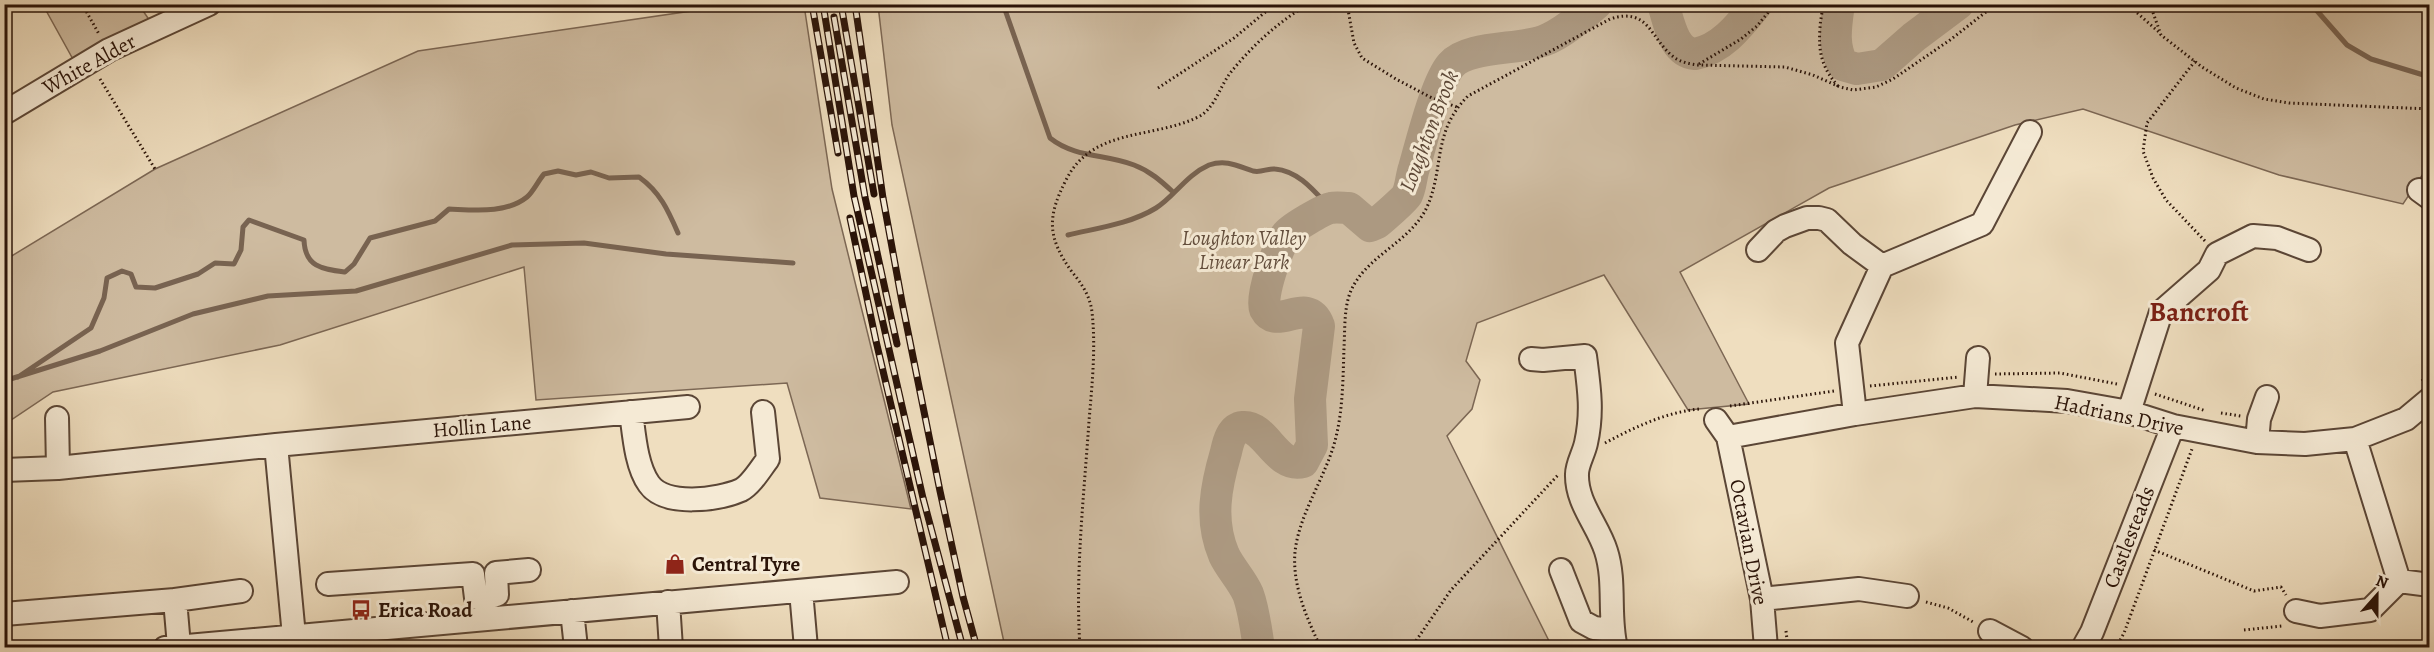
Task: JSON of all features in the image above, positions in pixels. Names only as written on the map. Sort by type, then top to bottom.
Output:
[{"type":"street","name":"White Alder","points":[[4,112],[109,50],[209,4]]},
{"type":"street","points":[[1855,414],[1847,343],[1882,267],[1982,224],[2030,132]]},
{"type":"street","points":[[1758,250],[1776,231],[1785,226],[1807,218],[1819,218],[1827,220],[1852,244],[1882,267]]},
{"type":"street","points":[[2129,412],[2161,312],[2209,270],[2217,254],[2253,236],[2277,238],[2309,250]]},
{"type":"street","points":[[1531,359],[1585,356],[1592,408],[1577,472],[1579,490],[1586,512],[1606,551],[1614,639]]},
{"type":"street","name":"Hadrians Drive","points":[[1718,418],[1855,414],[1977,376],[2067,401],[2129,412],[2172,426],[2203,421],[2257,442],[2304,444],[2355,439],[2406,419],[2425,390]]},
{"type":"street","points":[[2257,442],[2259,419],[2267,397]]},
{"type":"street","name":"Hollin Lane","points":[[4,470],[58,468],[276,445],[688,407]]},
{"type":"street","points":[[631,412],[637,453],[649,485],[670,499],[713,498],[743,489],[768,459],[763,412]]},
{"type":"street","points":[[57,418],[58,468]]},
{"type":"street","name":"Octavian Drive","points":[[1718,418],[1762,599],[1766,648]]},
{"type":"street","name":"Castlesteads","points":[[2084,648],[2172,426]]},
{"type":"street","points":[[2355,439],[2399,581]]},
{"type":"street","points":[[276,445],[294,636]]},
{"type":"street","points":[[487,608],[497,595],[496,573],[528,570]]},
{"type":"street","points":[[1561,570],[1581,621],[1614,639]]},
{"type":"street","points":[[328,584],[473,574],[476,597],[487,608]]},
{"type":"street","points":[[2399,581],[2430,585]]},
{"type":"street","points":[[2296,611],[2320,616],[2370,610],[2399,581]]},
{"type":"street","points":[[175,600],[172,647],[294,636],[487,608],[572,611],[897,582]]},
{"type":"street","points":[[1762,599],[1859,588],[1907,596]]},
{"type":"street","points":[[4,614],[175,600],[241,591]]},
{"type":"street","points":[[801,591],[806,648]]},
{"type":"street","points":[[668,602],[671,648]]},
{"type":"street","points":[[572,611],[576,648]]},
{"type":"street","points":[[1990,631],[2022,648]]},
{"type":"path","points":[[82,4],[109,50]]},
{"type":"path","points":[[1158,88],[1234,38],[1275,4]]},
{"type":"path","points":[[1080,648],[1078,578],[1093,361],[1092,311],[1089,298],[1054,239],[1050,225],[1053,210],[1066,179],[1077,161],[1086,152],[1111,141],[1156,131],[1198,118],[1216,99],[1229,75],[1255,44],[1310,4]]},
{"type":"path","points":[[1347,4],[1354,43],[1362,58],[1432,99],[1457,107]]},
{"type":"path","points":[[1698,65],[1749,33],[1774,4]]},
{"type":"path","points":[[1822,4],[1819,49],[1821,62],[1840,87]]},
{"type":"path","points":[[1321,648],[1301,600],[1295,551],[1303,522],[1335,441],[1343,378],[1346,307],[1350,292],[1366,269],[1415,225],[1425,210],[1433,185],[1439,150],[1447,127],[1457,107],[1468,96],[1618,16],[1635,17],[1645,23],[1675,58],[1698,65],[1785,67],[1813,75],[1840,87],[1865,89],[1885,84],[1950,40],[1991,8],[2000,4]]},
{"type":"path","points":[[2127,4],[2195,61],[2236,88],[2264,99],[2289,104],[2430,109]]},
{"type":"path","points":[[2150,4],[2161,34]]},
{"type":"path","points":[[2195,61],[2147,123],[2143,151],[2153,178],[2166,200],[2217,254]]},
{"type":"path","points":[[89,62],[155,169]]},
{"type":"path","points":[[2425,390],[2430,370]]},
{"type":"path","points":[[1411,648],[1451,590],[1565,467],[1583,454],[1643,423],[1688,410],[1718,418],[1851,388],[1977,376],[2060,373],[2138,388],[2203,421],[2259,419]]},
{"type":"path","points":[[2116,648],[2124,633],[2203,421]]},
{"type":"path","points":[[2154,550],[2254,591],[2281,587],[2296,611],[2286,625],[2244,630]]},
{"type":"path","points":[[1907,596],[1948,608],[1990,631]]},
{"type":"green space","points":[[43,5],[139,5],[150,21],[74,61]]},
{"type":"green space","points":[[698,5],[804,5],[832,189],[911,509],[820,498],[787,383],[536,400],[524,267],[280,345],[53,392],[5,424],[5,260],[155,169],[418,51],[698,10]]},
{"type":"green space","name":"Loughton Valley Linear Park","points":[[878,5],[2429,5],[2429,165],[2403,204],[2279,175],[2083,109],[2015,125],[1829,188],[1680,272],[1749,404],[1688,410],[1604,275],[1477,323],[1466,361],[1480,380],[1472,409],[1447,436],[1552,647],[1005,647],[892,125]]},
{"type":"waterway","points":[[1003,4],[1050,138],[1070,149],[1140,167],[1173,192]]},
{"type":"waterway","name":"Loughton Brook","points":[[1259,648],[1248,594],[1224,555],[1219,542],[1215,516],[1219,478],[1228,444],[1236,430],[1243,427],[1251,428],[1285,459],[1294,462],[1303,462],[1312,445],[1310,399],[1319,326],[1314,317],[1308,313],[1277,317],[1270,315],[1264,303],[1267,283],[1283,240],[1294,228],[1331,208],[1349,208],[1370,226],[1377,223],[1407,195],[1435,99],[1445,73],[1451,65],[1468,54],[1543,41],[1564,30],[1596,4]]},
{"type":"waterway","name":"Loughton Brook","points":[[1663,4],[1677,42],[1682,48],[1695,54],[1722,42],[1757,4]]},
{"type":"waterway","name":"Loughton Brook","points":[[1839,4],[1837,50],[1843,65],[1857,69],[1882,65],[1914,37],[1958,4]]},
{"type":"waterway","points":[[2311,4],[2347,45],[2371,59],[2430,77]]},
{"type":"waterway","points":[[1068,235],[1113,225],[1146,213],[1163,203],[1201,169],[1215,163],[1232,164],[1253,171],[1275,169],[1292,174],[1306,183],[1330,208]]},
{"type":"waterway","points":[[18,377],[91,328],[104,298],[107,278],[122,271],[131,274],[136,287],[155,288],[198,274],[215,263],[234,264],[241,250],[243,227],[249,220],[304,240],[308,256],[316,265],[329,270],[345,272],[354,264],[370,238],[435,221],[449,209],[490,210],[509,206],[527,197],[544,174],[558,171],[576,175],[591,172],[609,178],[639,177],[658,195],[678,233]]},
{"type":"waterway","points":[[4,381],[100,351],[193,314],[268,296],[356,291],[512,245],[584,243],[666,254],[793,263]]},
{"type":"railway","points":[[812,4],[838,153]]},
{"type":"railway","points":[[823,4],[854,196],[923,498],[963,648]]},
{"type":"railway","points":[[841,4],[874,194]]},
{"type":"railway","points":[[855,4],[883,198],[902,302],[940,491],[963,597],[977,648]]},
{"type":"railway","points":[[834,17],[865,197],[897,344]]},
{"type":"railway","points":[[850,218],[876,341],[948,648]]},
{"type":"place","name":"Central Tyre","points":[[675,564]]},
{"type":"place","name":"Erica Road","points":[[361,610]]},
{"type":"district","name":"Bancroft","points":[[2199,312]]}]
